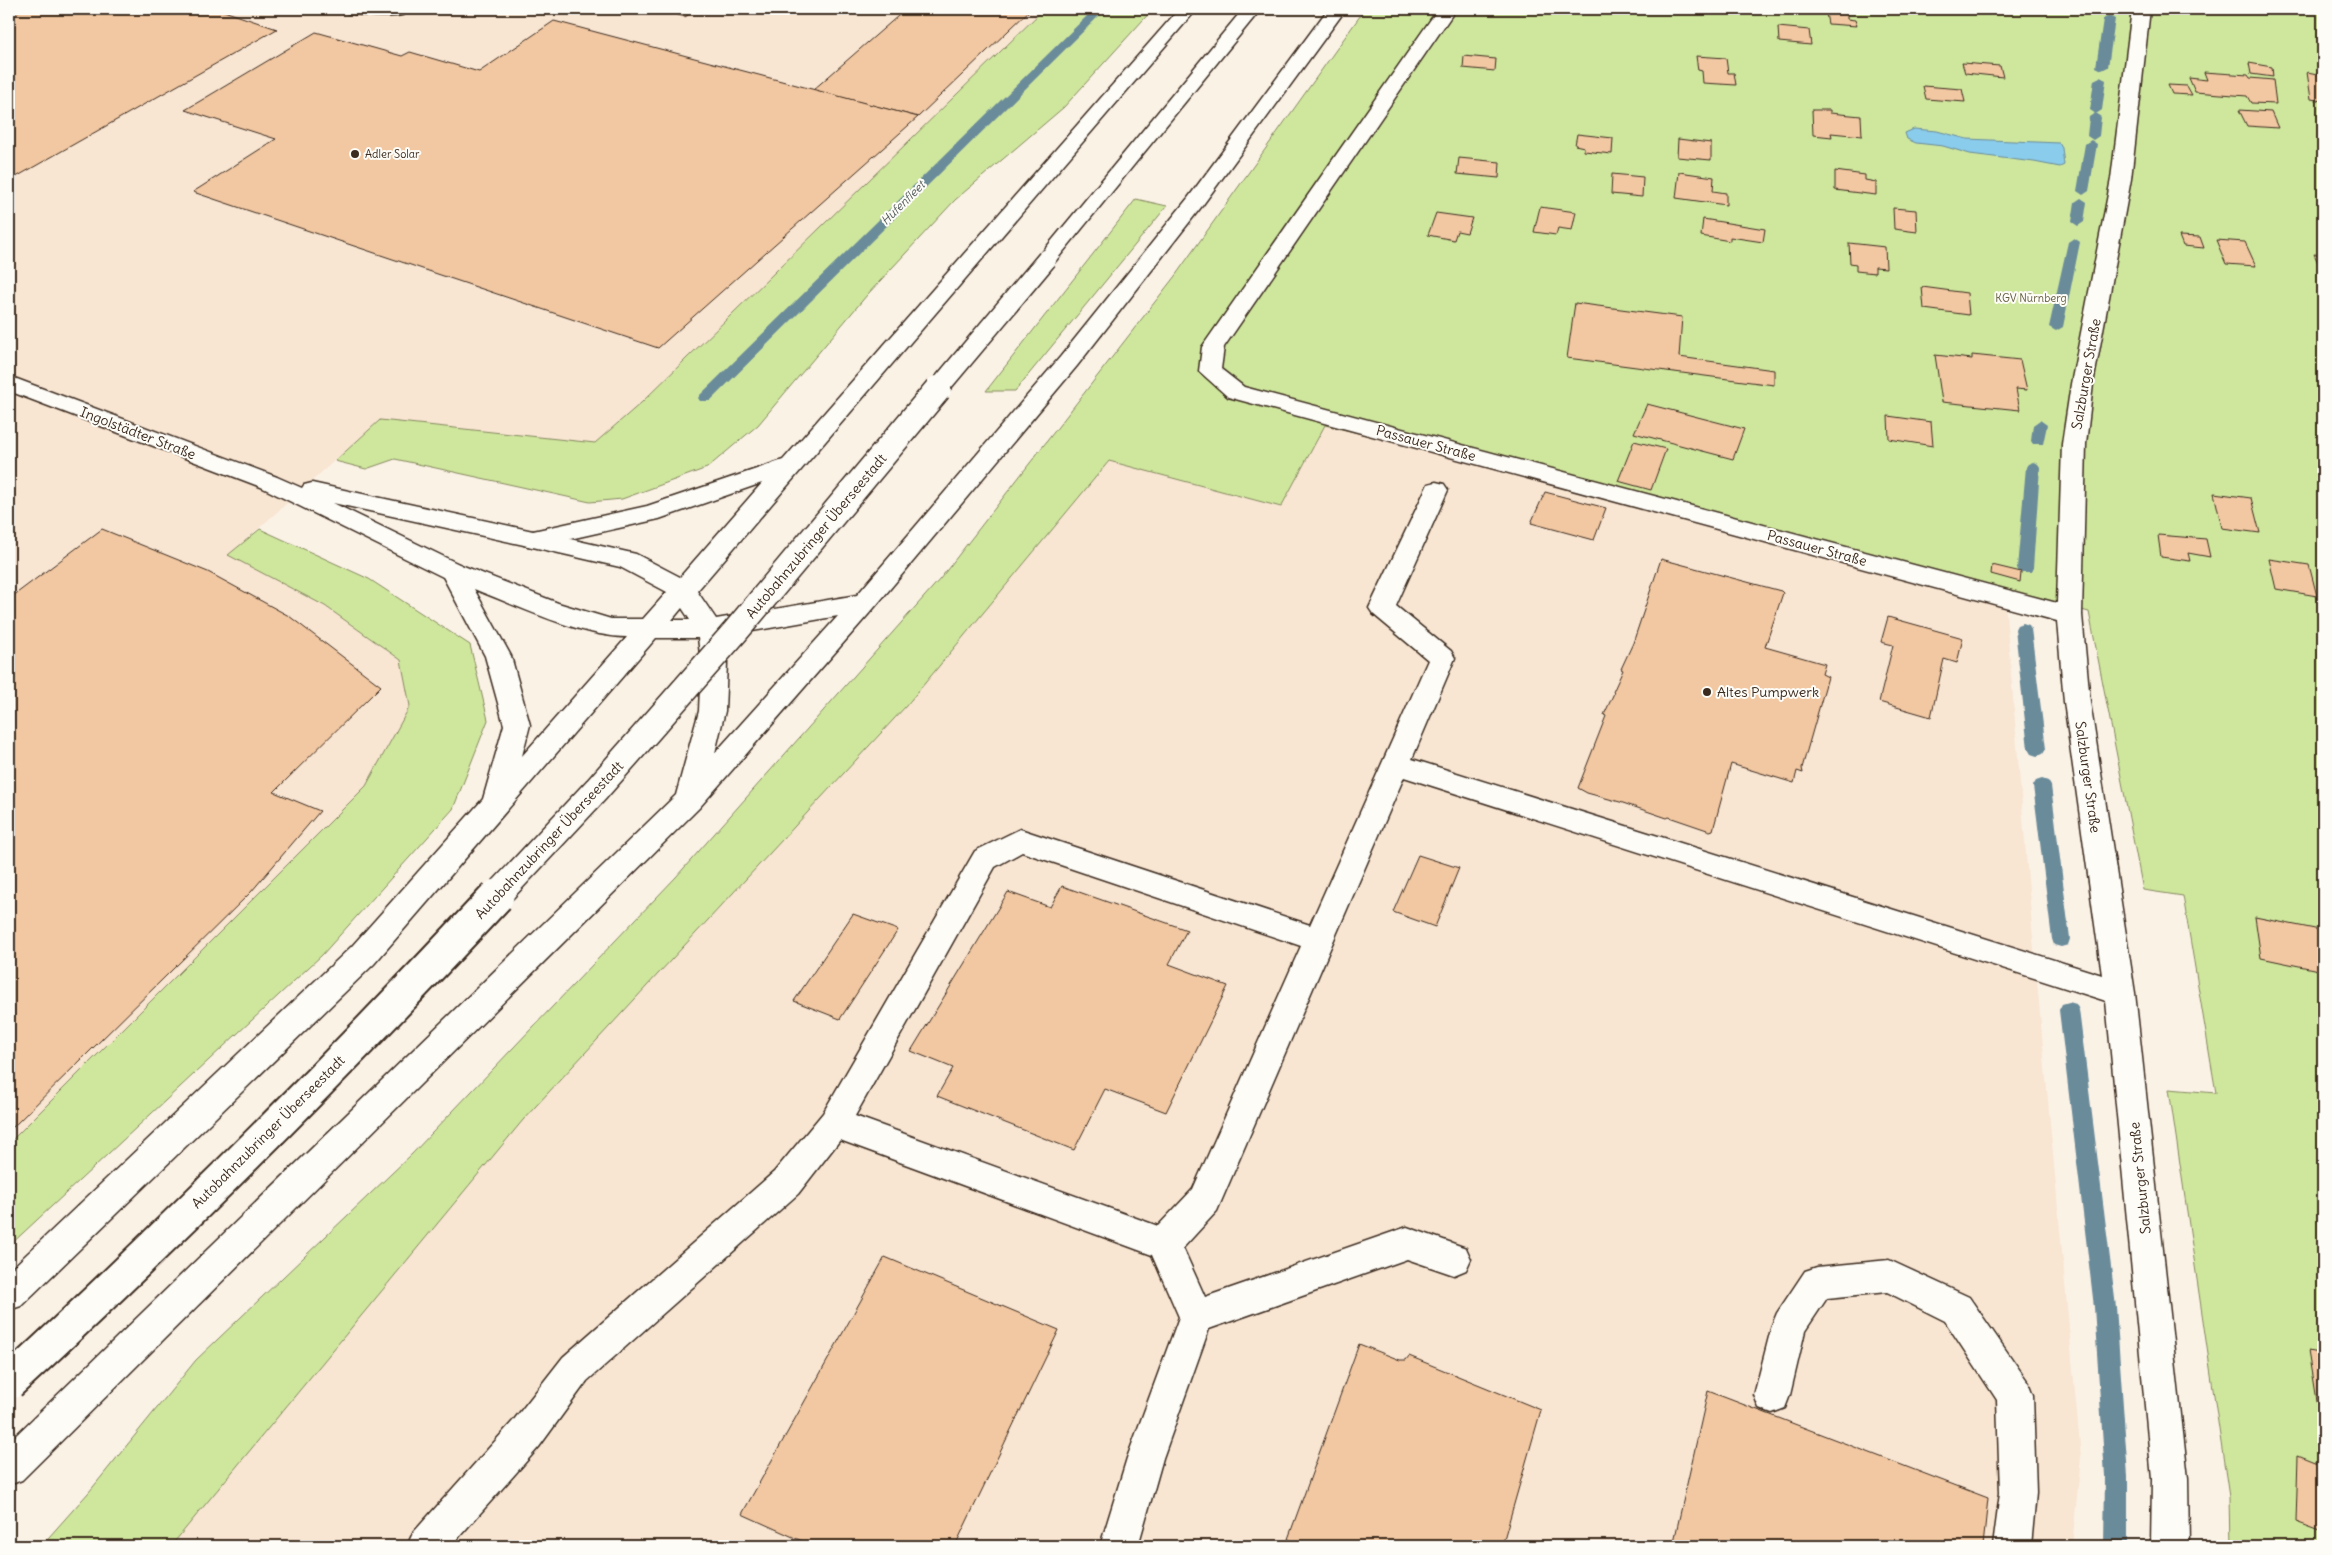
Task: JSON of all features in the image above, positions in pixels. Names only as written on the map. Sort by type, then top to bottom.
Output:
[{"type":"main road","points":[[354,9],[401,10]]},
{"type":"main road","points":[[9,1294],[363,955],[1188,9]]},
{"type":"main road","name":"Autobahnzubringer Überseestadt","points":[[9,1383],[100,1299],[386,1015],[597,790],[742,625],[1047,259],[1252,9]]},
{"type":"main road","points":[[9,1467],[689,800],[864,602],[1069,361],[1196,202],[1337,9]]},
{"type":"main road","name":"Passauer Straße","points":[[1447,9],[1214,347],[1210,371],[1236,392],[2069,615]]},
{"type":"main road","name":"Salzburger Straße","points":[[2141,9],[2121,179],[2082,384],[2074,444],[2069,615],[2078,711],[2120,993],[2170,1479],[2170,1546]]},
{"type":"main road","name":"Ingolstädter Straße","points":[[9,383],[268,482],[452,571],[549,609],[611,628],[710,629],[864,602]]},
{"type":"main road","points":[[533,538],[651,513],[790,465]]},
{"type":"main road","name":"Ingolstädter Straße","points":[[268,482],[533,538],[627,560],[683,590]]},
{"type":"main road","points":[[1164,1244],[1205,1200],[1442,658],[1382,608],[1436,490]]},
{"type":"main road","points":[[452,571],[498,656],[516,725],[494,804]]},
{"type":"main road","points":[[683,590],[710,629],[714,663],[712,711],[689,800]]},
{"type":"main road","points":[[1395,764],[2120,993]]},
{"type":"main road","points":[[426,1546],[526,1434],[575,1369],[786,1183],[834,1123],[985,859],[1020,840],[1318,940]]},
{"type":"main road","points":[[834,1123],[1164,1244],[1196,1317],[1145,1458],[1118,1546]]},
{"type":"main road","points":[[1196,1317],[1407,1243],[1454,1259]]},
{"type":"main road","points":[[1772,1395],[1789,1325],[1817,1282],[1889,1276],[1957,1309],[2015,1394],[2018,1493],[2012,1546]]},
{"type":"shaded area","points":[[9,9],[1044,9],[641,403],[595,443],[380,420],[229,555],[325,606],[401,660],[410,706],[366,786],[9,1143]]},
{"type":"shaded area","points":[[1325,425],[2004,589],[2032,927],[2081,1457],[2072,1546],[171,1546],[523,1120],[906,706],[1109,461],[1281,507]]},
{"type":"green space","points":[[1044,9],[1153,9],[1064,107],[955,200],[867,295],[758,425],[707,468],[622,499],[590,502],[395,459],[366,469],[335,461],[380,420],[595,443],[641,403]]},
{"type":"green space","name":"KGV Nürnberg","points":[[1365,9],[2323,9],[2323,1546],[2230,1546],[2229,1497],[2169,1089],[2216,1093],[2183,896],[2143,890],[2089,612],[2004,589],[1325,425],[1281,507],[1109,461],[906,706],[523,1120],[171,1546],[41,1546],[89,1492],[196,1360],[412,1154],[676,877],[940,579],[1175,276]]},
{"type":"green space","points":[[1136,199],[1167,206],[1015,391],[986,391]]},
{"type":"green space","points":[[260,529],[369,579],[470,645],[488,720],[453,809],[322,955],[9,1246],[9,1143],[366,786],[410,706],[401,660],[325,606],[228,555]]},
{"type":"water","points":[[1914,129],[1937,131],[1967,139],[2059,143],[2062,148],[2064,165],[2060,167],[1970,154],[1943,146],[1916,143],[1907,139],[1905,133]]},
{"type":"building","points":[[23,9],[218,9],[277,29],[9,181],[9,16]]},
{"type":"building","points":[[658,9],[697,9],[685,17]]},
{"type":"building","points":[[906,9],[1031,9],[918,117],[813,90]]},
{"type":"building","points":[[1826,13],[1847,14],[1847,19],[1855,20],[1857,26],[1828,24]]},
{"type":"building","points":[[554,21],[918,117],[658,348],[193,192],[276,139],[185,110],[316,32],[402,56],[410,52],[479,72]]},
{"type":"building","points":[[1778,27],[1809,30],[1811,45],[1779,42]]},
{"type":"building","points":[[1464,56],[1496,59],[1495,71],[1463,68]]},
{"type":"building","points":[[1696,56],[1726,58],[1728,73],[1734,73],[1736,85],[1703,83],[1702,71],[1698,70]]},
{"type":"building","points":[[1962,63],[2000,66],[2003,77],[1965,73]]},
{"type":"building","points":[[2249,63],[2272,67],[2273,77],[2251,74]]},
{"type":"building","points":[[2204,72],[2248,75],[2250,78],[2273,80],[2276,104],[2251,103],[2247,96],[2195,92],[2189,78],[2207,80]]},
{"type":"building","points":[[2307,72],[2323,75],[2323,101],[2311,99]]},
{"type":"building","points":[[2168,85],[2187,86],[2192,95],[2172,94]]},
{"type":"building","points":[[1923,86],[1962,89],[1965,102],[1926,99]]},
{"type":"building","points":[[1812,110],[1830,110],[1830,113],[1861,116],[1862,136],[1831,133],[1832,137],[1813,135]]},
{"type":"building","points":[[2239,110],[2271,112],[2278,128],[2247,126]]},
{"type":"building","points":[[1577,134],[1613,138],[1612,154],[1584,151],[1584,147],[1575,145]]},
{"type":"building","points":[[1678,139],[1711,143],[1711,160],[1677,157]]},
{"type":"building","points":[[1459,158],[1500,162],[1499,178],[1457,174]]},
{"type":"building","points":[[1835,171],[1865,175],[1865,180],[1876,182],[1876,195],[1835,190]]},
{"type":"building","points":[[1679,172],[1714,177],[1713,191],[1726,193],[1726,205],[1676,198]]},
{"type":"building","points":[[1612,174],[1643,177],[1642,197],[1611,194]]},
{"type":"building","points":[[1540,207],[1576,212],[1572,230],[1558,228],[1556,235],[1534,232]]},
{"type":"building","points":[[1893,208],[1916,210],[1917,232],[1894,229]]},
{"type":"building","points":[[1436,213],[1472,218],[1467,233],[1457,231],[1454,240],[1428,235]]},
{"type":"building","points":[[1703,219],[1765,229],[1763,242],[1730,237],[1730,241],[1701,236]]},
{"type":"building","points":[[2179,236],[2200,237],[2204,248],[2183,246]]},
{"type":"building","points":[[2216,240],[2245,242],[2256,266],[2226,264]]},
{"type":"building","points":[[1849,243],[1885,247],[1886,268],[1875,267],[1875,273],[1856,271],[1856,264],[1850,263]]},
{"type":"building","points":[[2314,254],[2323,255],[2323,267],[2320,267]]},
{"type":"building","points":[[1922,287],[1967,293],[1969,315],[1924,309]]},
{"type":"building","points":[[1575,303],[1682,317],[1679,357],[1774,370],[1774,385],[1567,358]]},
{"type":"building","points":[[1935,355],[1972,359],[1972,355],[2020,360],[2027,390],[2016,389],[2020,410],[1942,402]]},
{"type":"building","points":[[1647,404],[1744,429],[1733,459],[1634,433]]},
{"type":"building","points":[[1888,416],[1931,422],[1933,446],[1889,439]]},
{"type":"building","points":[[1634,441],[1666,449],[1651,490],[1618,481]]},
{"type":"building","points":[[1545,492],[1606,508],[1594,540],[1531,523]]},
{"type":"building","points":[[2214,493],[2251,498],[2260,533],[2222,528]]},
{"type":"building","points":[[102,529],[208,572],[289,616],[381,686],[274,792],[320,811],[251,892],[9,1131],[9,599]]},
{"type":"building","points":[[2158,535],[2206,539],[2210,557],[2188,553],[2190,561],[2161,557]]},
{"type":"building","points":[[1661,559],[1781,591],[1783,593],[1765,647],[1825,664],[1822,674],[1828,677],[1802,768],[1803,773],[1797,771],[1794,783],[1731,764],[1713,830],[1710,831],[1587,793],[1578,788],[1606,716],[1604,715],[1623,670],[1621,669],[1633,643]]},
{"type":"building","points":[[2269,559],[2309,565],[2317,596],[2276,589]]},
{"type":"building","points":[[1992,565],[2021,572],[2020,582],[1991,574]]},
{"type":"building","points":[[1888,617],[1963,638],[1957,663],[1944,659],[1931,717],[1879,702],[1893,645],[1881,642]]},
{"type":"building","points":[[1418,855],[1459,868],[1435,927],[1393,912]]},
{"type":"building","points":[[1062,886],[1187,930],[1169,964],[1228,986],[1166,1112],[1105,1089],[1074,1150],[937,1096],[953,1068],[911,1051],[1008,892],[1050,907]]},
{"type":"building","points":[[853,914],[898,930],[840,1019],[794,1001]]},
{"type":"building","points":[[2255,917],[2320,930],[2323,947],[2323,971],[2261,958]]},
{"type":"building","points":[[885,1257],[1059,1330],[955,1546],[813,1546],[742,1514]]},
{"type":"building","points":[[1359,1344],[1400,1360],[1406,1360],[1409,1356],[1541,1410],[1502,1546],[1305,1546],[1288,1539]]},
{"type":"building","points":[[2308,1351],[2323,1354],[2323,1420],[2319,1419]]},
{"type":"building","points":[[1708,1391],[1988,1498],[1983,1546],[1673,1546]]},
{"type":"building","points":[[2298,1455],[2323,1465],[2323,1533],[2296,1523]]},
{"type":"waterway","name":"Hufenfleet","points":[[705,398],[1100,9]]},
{"type":"waterway","points":[[2102,67],[2109,19]]},
{"type":"waterway","points":[[2096,110],[2100,80]]},
{"type":"waterway","points":[[2093,136],[2095,117]]},
{"type":"waterway","points":[[2083,191],[2091,144]]},
{"type":"waterway","points":[[2078,222],[2081,202]]},
{"type":"waterway","points":[[2056,327],[2074,242]]},
{"type":"waterway","points":[[2038,441],[2040,425]]},
{"type":"waterway","points":[[2025,568],[2033,467]]},
{"type":"waterway","points":[[2023,629],[2037,749]]},
{"type":"waterway","points":[[2042,786],[2061,939]]},
{"type":"waterway","points":[[2069,1010],[2105,1307],[2116,1476],[2116,1546]]},
{"type":"place","name":"Adler Solar","points":[[355,154]]},
{"type":"place","name":"Altes Pumpwerk","points":[[1707,692]]}]
